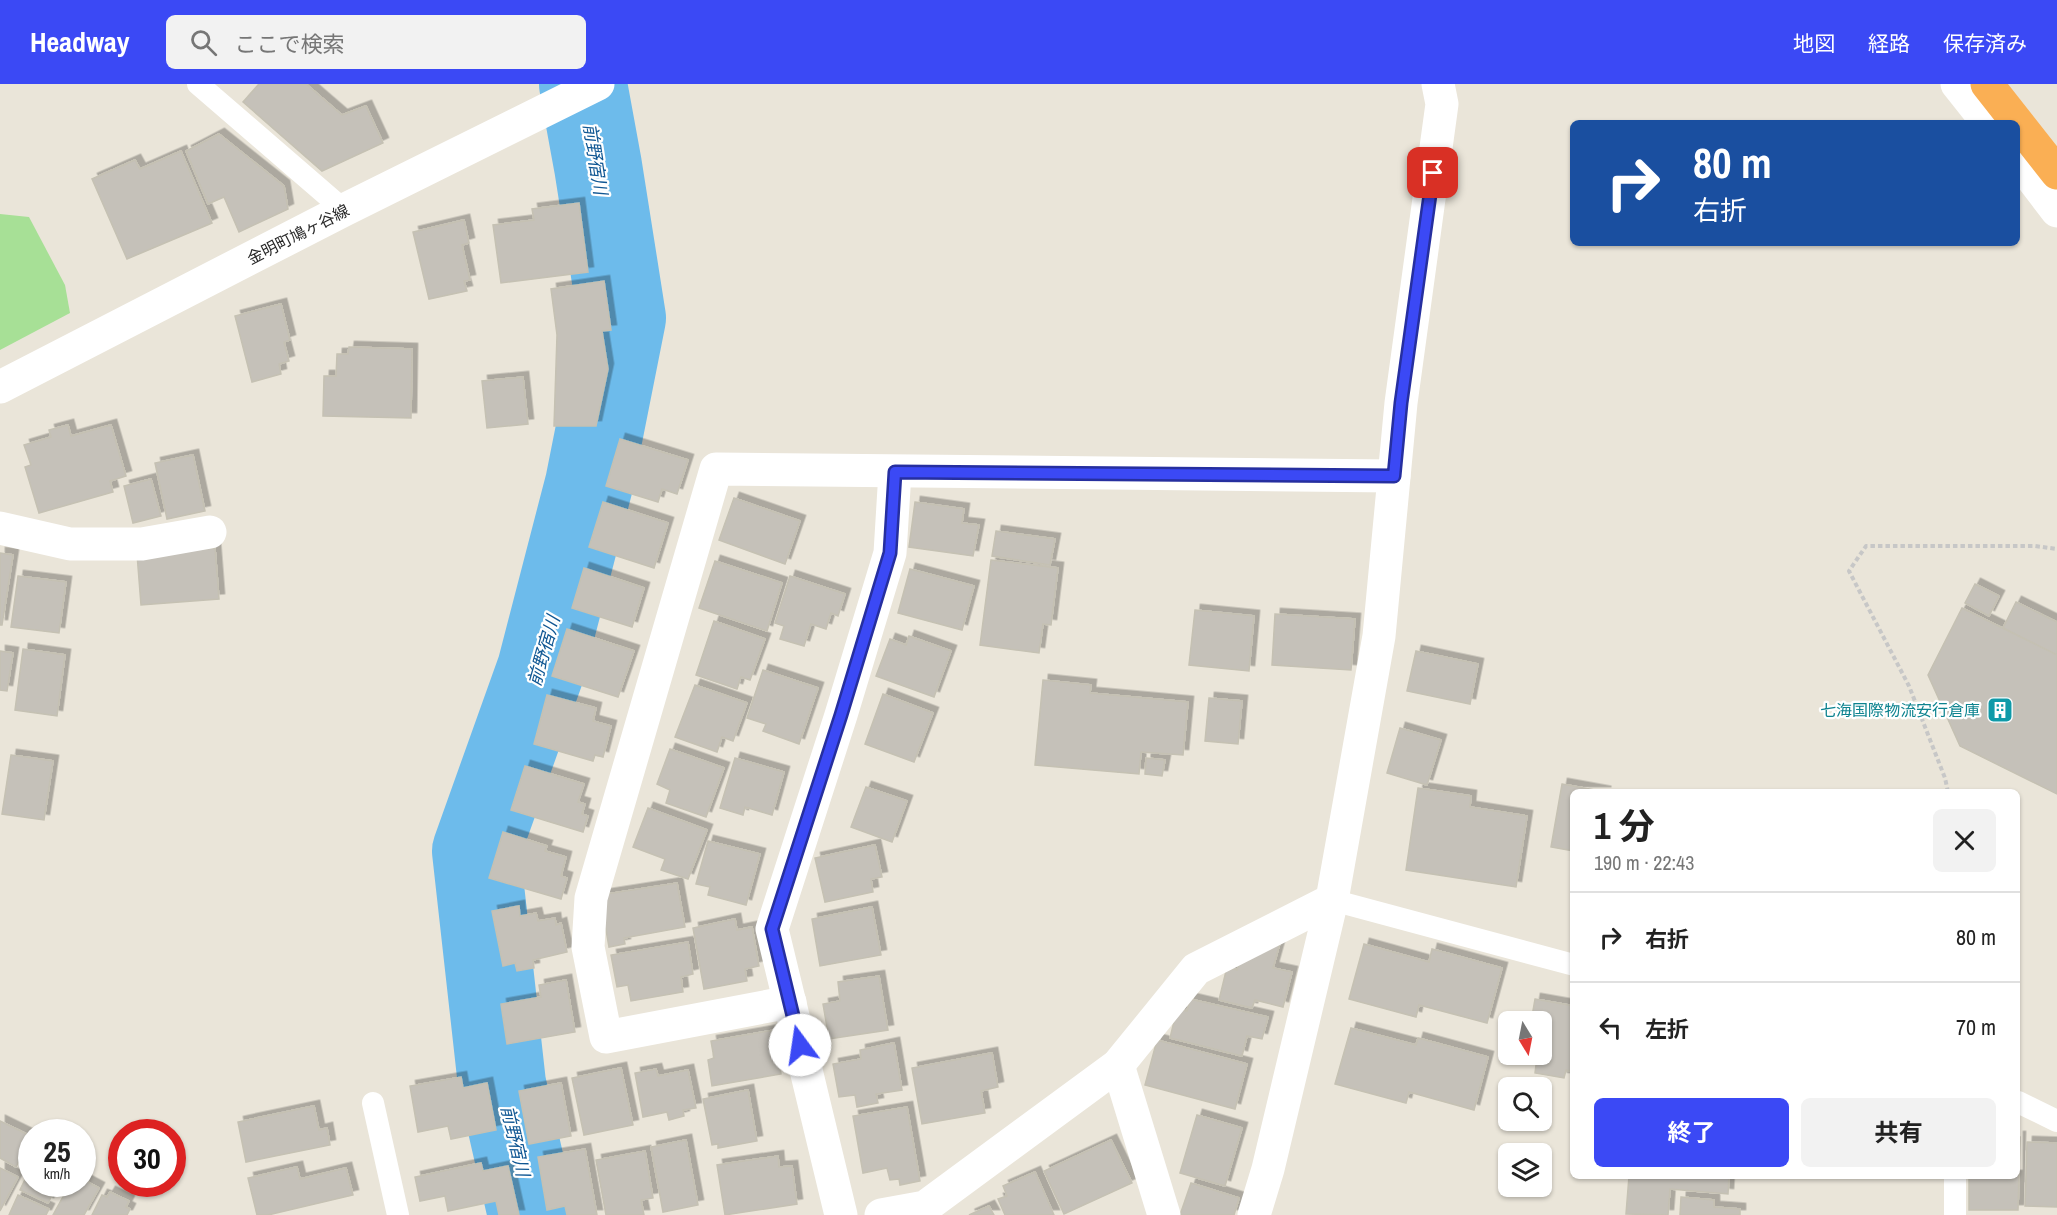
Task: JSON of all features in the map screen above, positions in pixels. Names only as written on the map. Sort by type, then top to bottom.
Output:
[{"type":"highway","points":[[1987,84],[2015,120]]},
{"type":"highway","points":[[2020,126],[2057,173]]},
{"type":"street","name":"金明町鳩ヶ谷線","points":[[0,387],[344,210],[598,84]]},
{"type":"street","points":[[1254,1215],[1268,1169],[1332,900],[1379,636],[1401,403],[1442,104],[1438,84]]},
{"type":"street","points":[[1957,84],[1986,120]]},
{"type":"street","points":[[2020,163],[2057,211]]},
{"type":"street","points":[[790,1002],[606,1036],[588,947],[591,898],[716,469],[1394,476]]},
{"type":"street","points":[[841,1215],[772,929],[890,553],[895,472]]},
{"type":"street","points":[[0,528],[70,544],[142,544],[210,532]]},
{"type":"street","points":[[881,1215],[927,1211],[1118,1065],[1196,969],[1332,900]]},
{"type":"street","points":[[1118,1065],[1164,1215]]},
{"type":"lane","points":[[198,84],[344,210]]},
{"type":"lane","points":[[1332,900],[1570,964]]},
{"type":"lane","points":[[373,1103],[398,1215]]},
{"type":"lane","points":[[2020,1103],[2057,1121]]},
{"type":"lane","points":[[1955,1179],[1955,1215]]},
{"type":"path","points":[[1947,789],[1909,686],[1849,571],[1866,546],[2035,546],[2057,549]]},
{"type":"green space","points":[[0,214],[29,217],[65,285],[70,313],[0,350]]},
{"type":"building","points":[[259,84],[306,84],[342,115],[366,106],[383,143],[322,171],[243,102]]},
{"type":"building","points":[[219,134],[284,186],[288,209],[239,232],[224,197],[208,204],[186,151]]},
{"type":"building","points":[[181,151],[212,223],[127,259],[92,179],[135,160],[140,169]]},
{"type":"building","points":[[579,203],[588,272],[501,283],[493,225],[534,220],[532,209]]},
{"type":"building","points":[[464,220],[469,243],[462,245],[470,280],[464,281],[467,291],[429,299],[413,232]]},
{"type":"building","points":[[604,281],[611,330],[602,331],[608,369],[596,426],[554,426],[557,335],[551,289]]},
{"type":"building","points":[[281,304],[290,340],[284,342],[289,361],[279,364],[281,374],[252,382],[235,316]]},
{"type":"building","points":[[349,347],[412,349],[411,418],[323,416],[324,376],[336,376],[337,354],[348,354]]},
{"type":"building","points":[[523,377],[528,424],[487,428],[482,381]]},
{"type":"building","points":[[68,425],[71,436],[111,425],[126,476],[110,481],[113,492],[39,513],[25,467],[31,465],[24,445],[51,437],[49,430]]},
{"type":"building","points":[[620,439],[688,460],[677,494],[662,489],[658,502],[606,486]]},
{"type":"building","points":[[193,455],[205,511],[167,519],[155,463]]},
{"type":"building","points":[[151,479],[161,516],[133,523],[124,486]]},
{"type":"building","points":[[734,498],[800,521],[785,564],[719,540]]},
{"type":"building","points":[[603,502],[668,523],[654,568],[589,547]]},
{"type":"building","points":[[915,502],[964,509],[962,523],[979,525],[973,556],[909,547]]},
{"type":"building","points":[[996,531],[1055,539],[1050,565],[992,556]]},
{"type":"building","points":[[215,548],[219,599],[141,605],[137,554]]},
{"type":"building","points":[[0,553],[13,555],[2,625],[0,625]]},
{"type":"building","points":[[991,560],[1058,568],[1051,625],[1043,624],[1039,653],[980,645]]},
{"type":"building","points":[[715,561],[782,583],[767,631],[699,608]]},
{"type":"building","points":[[584,568],[644,588],[632,627],[572,608]]},
{"type":"building","points":[[910,569],[974,586],[962,630],[898,613]]},
{"type":"building","points":[[18,576],[66,582],[59,633],[11,627]]},
{"type":"building","points":[[790,576],[845,594],[838,616],[831,613],[826,629],[811,624],[804,646],[780,639],[784,626],[775,623]]},
{"type":"building","points":[[1975,584],[1999,596],[1989,616],[1965,603]]},
{"type":"building","points":[[2016,602],[2057,622],[2057,655],[2003,628]]},
{"type":"building","name":"七海国際物流安行倉庫","points":[[1962,608],[2057,655],[2057,794],[1960,746],[1928,675]]},
{"type":"building","points":[[1195,610],[1254,616],[1249,671],[1189,665]]},
{"type":"building","points":[[1275,614],[1355,619],[1351,670],[1272,665]]},
{"type":"building","points":[[714,621],[765,639],[750,680],[741,677],[737,689],[696,675]]},
{"type":"building","points":[[567,629],[634,651],[618,697],[552,676]]},
{"type":"building","points":[[909,636],[951,651],[934,697],[876,676],[890,639],[906,645]]},
{"type":"building","points":[[23,649],[65,655],[57,716],[15,710]]},
{"type":"building","points":[[0,651],[13,653],[7,691],[0,690]]},
{"type":"building","points":[[1416,651],[1478,664],[1470,704],[1407,691]]},
{"type":"building","points":[[763,670],[818,688],[799,744],[763,731],[766,724],[747,718]]},
{"type":"building","points":[[1043,680],[1091,685],[1090,693],[1188,702],[1183,755],[1141,752],[1139,774],[1035,765]]},
{"type":"building","points":[[695,685],[747,703],[733,741],[722,737],[717,752],[675,737]]},
{"type":"building","points":[[883,694],[933,713],[914,762],[865,744]]},
{"type":"building","points":[[547,695],[596,708],[593,721],[611,726],[603,757],[595,755],[593,761],[534,744]]},
{"type":"building","points":[[1209,698],[1242,701],[1238,744],[1205,741]]},
{"type":"building","points":[[1400,728],[1441,740],[1427,785],[1387,773]]},
{"type":"building","points":[[670,749],[724,768],[706,817],[666,803],[670,790],[657,784]]},
{"type":"building","points":[[11,755],[53,761],[44,820],[2,814]]},
{"type":"building","points":[[735,758],[784,772],[772,815],[745,807],[743,815],[720,808]]},
{"type":"building","points":[[1146,758],[1165,760],[1162,776],[1145,774]]},
{"type":"building","points":[[525,766],[584,784],[578,802],[585,804],[582,814],[588,816],[583,832],[511,810]]},
{"type":"building","points":[[1562,784],[1590,789],[1570,789],[1570,850],[1551,847]]},
{"type":"building","points":[[866,787],[907,801],[892,842],[851,827]]},
{"type":"building","points":[[1418,788],[1471,796],[1470,807],[1527,816],[1516,887],[1406,870]]},
{"type":"building","points":[[648,808],[707,830],[688,879],[661,870],[665,859],[633,847]]},
{"type":"building","points":[[503,832],[547,846],[545,851],[566,857],[561,876],[567,878],[561,899],[489,878]]},
{"type":"building","points":[[708,841],[760,854],[746,905],[708,895],[710,887],[696,884]]},
{"type":"building","points":[[875,845],[882,877],[871,879],[873,892],[825,902],[815,858]]},
{"type":"building","points":[[677,883],[685,927],[624,938],[625,944],[609,947],[600,895]]},
{"type":"building","points":[[519,906],[520,916],[536,913],[538,921],[555,918],[556,925],[561,923],[567,952],[533,960],[534,968],[517,971],[515,963],[503,966],[492,911]]},
{"type":"building","points":[[872,907],[881,955],[820,966],[812,919]]},
{"type":"building","points":[[735,919],[737,930],[752,927],[759,966],[745,969],[747,981],[704,989],[693,928]]},
{"type":"building","points":[[688,942],[693,974],[681,977],[683,992],[631,1001],[628,985],[617,987],[611,955]]},
{"type":"building","points":[[1280,943],[1273,968],[1292,972],[1283,1007],[1255,1000],[1252,1008],[1219,1000],[1227,967],[1237,970],[1242,955]]},
{"type":"building","points":[[1364,944],[1429,962],[1432,949],[1502,968],[1487,1023],[1419,1005],[1416,1017],[1349,999]]},
{"type":"building","points":[[879,976],[888,1030],[829,1039],[823,1004],[840,1001],[838,982]]},
{"type":"building","points":[[566,980],[575,1032],[507,1044],[501,1004],[541,997],[539,985]]},
{"type":"building","points":[[1190,999],[1268,1017],[1262,1039],[1247,1036],[1242,1056],[1170,1038],[1177,1009],[1187,1011]]},
{"type":"building","points":[[1535,999],[1570,1005],[1570,1071],[1566,1070],[1564,1078],[1535,1073],[1536,1065],[1552,1065],[1552,1011],[1533,1011]]},
{"type":"building","points":[[1351,1028],[1416,1045],[1418,1038],[1488,1057],[1474,1110],[1409,1092],[1406,1103],[1335,1084]]},
{"type":"building","points":[[774,1030],[781,1074],[712,1086],[708,1060],[714,1058],[711,1041]]},
{"type":"building","points":[[1157,1040],[1247,1064],[1235,1109],[1145,1085]]},
{"type":"building","points":[[894,1043],[902,1090],[876,1094],[878,1103],[857,1107],[855,1095],[839,1097],[833,1064],[861,1059],[860,1050]]},
{"type":"building","points":[[992,1053],[998,1087],[981,1091],[985,1113],[922,1124],[912,1068]]},
{"type":"building","points":[[621,1068],[633,1125],[584,1135],[572,1078]]},
{"type":"building","points":[[656,1069],[658,1076],[688,1070],[696,1108],[683,1110],[684,1116],[669,1120],[667,1112],[643,1117],[635,1073]]},
{"type":"building","points":[[461,1077],[463,1088],[487,1083],[496,1130],[451,1139],[448,1126],[418,1132],[410,1086]]},
{"type":"building","points":[[561,1083],[571,1136],[529,1144],[519,1091]]},
{"type":"building","points":[[748,1090],[757,1141],[718,1148],[718,1144],[712,1145],[703,1099]]},
{"type":"building","points":[[314,1106],[319,1130],[327,1128],[330,1145],[246,1162],[238,1122]]},
{"type":"building","points":[[907,1107],[920,1181],[900,1185],[899,1179],[890,1180],[887,1168],[863,1173],[853,1116]]},
{"type":"building","points":[[1197,1115],[1242,1128],[1225,1186],[1180,1173]]},
{"type":"building","points":[[0,1121],[18,1130],[18,1163],[16,1167],[0,1158]]},
{"type":"building","points":[[686,1140],[698,1205],[663,1212],[651,1147]]},
{"type":"building","points":[[1111,1140],[1132,1183],[1064,1214],[1044,1171]]},
{"type":"building","points":[[2027,1142],[2057,1143],[2057,1207],[2025,1206]]},
{"type":"building","points":[[585,1149],[597,1215],[567,1215],[565,1206],[547,1210],[538,1157]]},
{"type":"building","points":[[645,1151],[653,1198],[641,1200],[644,1215],[606,1215],[596,1160]]},
{"type":"building","points":[[778,1156],[779,1167],[792,1166],[797,1204],[725,1215],[717,1165]]},
{"type":"building","points":[[481,1163],[483,1171],[508,1166],[519,1215],[499,1215],[496,1201],[448,1211],[445,1196],[420,1201],[415,1177]]},
{"type":"building","points":[[297,1167],[300,1179],[346,1168],[353,1195],[268,1215],[257,1215],[248,1178]]},
{"type":"building","points":[[0,1168],[18,1177],[0,1211]]},
{"type":"building","points":[[1035,1172],[1054,1215],[1005,1215],[998,1199],[1007,1196],[1003,1186]]},
{"type":"building","points":[[1629,1179],[1729,1179],[1728,1194],[1670,1189],[1668,1215],[1626,1214]]},
{"type":"building","points":[[1969,1179],[2019,1179],[2018,1210],[1969,1210]]},
{"type":"building","points":[[1191,1183],[1239,1198],[1234,1215],[1180,1215]]},
{"type":"building","points":[[18,1195],[18,1197],[49,1209],[46,1215],[9,1215]]},
{"type":"building","points":[[102,1195],[121,1197],[129,1201],[126,1207],[130,1209],[127,1215],[92,1215]]},
{"type":"building","points":[[35,1197],[51,1197],[48,1203]]},
{"type":"building","points":[[63,1197],[94,1197],[84,1215],[53,1215]]},
{"type":"building","points":[[1681,1197],[1714,1200],[1714,1207],[1740,1209],[1740,1215],[1680,1215]]},
{"type":"building","points":[[989,1206],[994,1215],[969,1215]]},
{"type":"waterway","name":"前野宿川","points":[[532,1215],[502,1084],[476,851],[541,669],[589,484],[622,318],[583,84]]},
{"type":"place","name":"七海国際物流安行倉庫","points":[[2000,710]]},
{"type":"route","points":[[800,1045],[772,929],[890,553],[895,472],[1394,476],[1401,403],[1433,173]]}]
